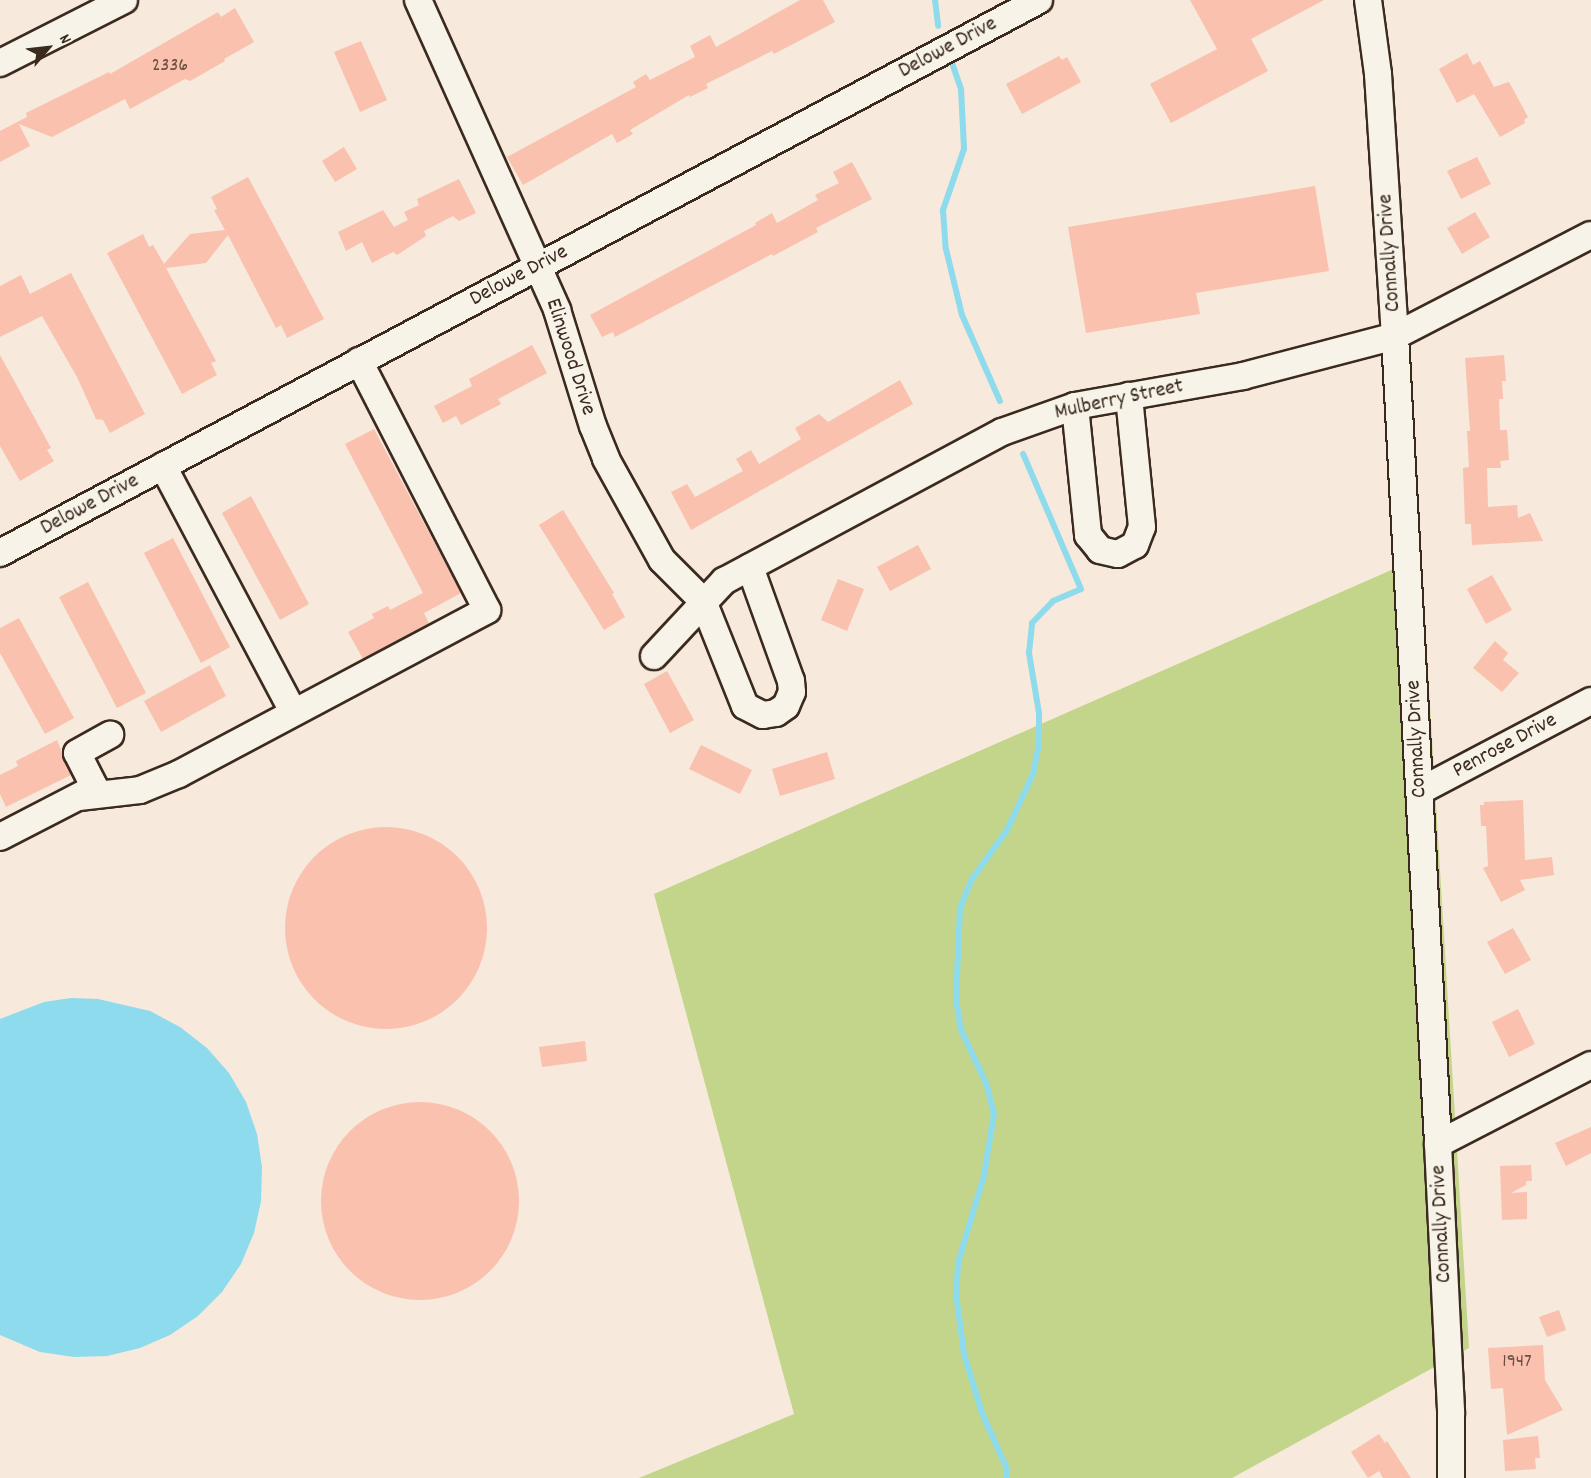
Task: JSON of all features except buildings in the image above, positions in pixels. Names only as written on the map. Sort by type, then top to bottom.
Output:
[{"type":"street","points":[[0,63],[124,0]]},
{"type":"street","name":"Elinwood Drive","points":[[418,0],[557,310],[593,426],[606,459],[662,560],[703,601]]},
{"type":"street","name":"Delowe Drive","points":[[0,553],[1039,0]]},
{"type":"street","name":"Connally Drive","points":[[1368,0],[1378,74],[1395,336],[1438,1144],[1451,1414],[1451,1478]]},
{"type":"street","name":"Mulberry Street","points":[[654,656],[724,580],[1002,432],[1075,406],[1243,376],[1395,336],[1591,235]]},
{"type":"street","points":[[79,797],[140,790],[179,774],[487,610],[359,361]]},
{"type":"street","points":[[1075,406],[1088,535],[1100,550],[1118,554],[1135,545],[1142,527],[1129,396]]},
{"type":"street","points":[[163,466],[293,712]]},
{"type":"street","points":[[703,601],[745,706],[764,715],[776,713],[786,706],[792,692],[791,681],[750,567]]},
{"type":"street","name":"Penrose Drive","points":[[1419,791],[1591,701]]},
{"type":"street","points":[[0,837],[95,788],[77,753],[110,735]]},
{"type":"street","points":[[1438,1144],[1591,1065]]},
{"type":"green space","points":[[1421,557],[1469,1348],[1232,1478],[639,1478],[794,1414],[654,894]]},
{"type":"water","points":[[71,998],[98,999],[150,1011],[180,1027],[207,1048],[229,1073],[246,1102],[257,1134],[262,1167],[261,1201],[254,1233],[241,1264],[222,1292],[198,1316],[170,1335],[140,1348],[107,1356],[74,1357],[40,1352],[0,1335],[0,1019],[44,1002]]},
{"type":"waterway","points":[[935,0],[938,26]]},
{"type":"waterway","points":[[951,60],[961,89],[964,149],[943,210],[946,249],[962,315],[1000,401]]},
{"type":"waterway","points":[[1007,1478],[1007,1469],[982,1413],[964,1354],[956,1294],[958,1263],[984,1175],[994,1114],[987,1085],[961,1030],[956,999],[960,908],[972,879],[1007,830],[1033,774],[1039,744],[1039,713],[1029,653],[1032,623],[1053,601],[1081,589],[1023,454]]}]
